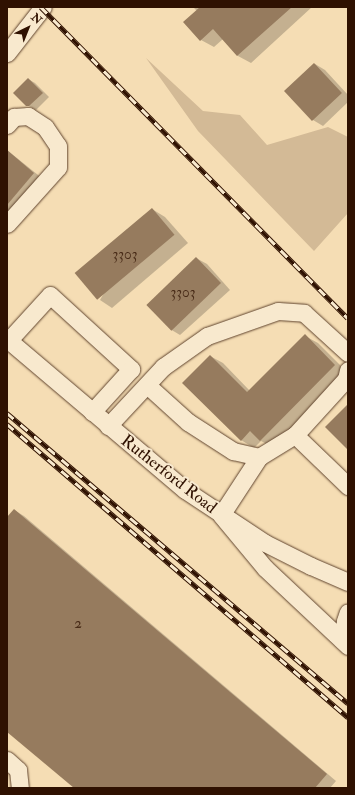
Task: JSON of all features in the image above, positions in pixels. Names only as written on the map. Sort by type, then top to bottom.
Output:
[{"type":"street","points":[[7,53],[44,7]]},
{"type":"street","points":[[7,125],[14,117],[28,116],[45,127],[58,146],[58,167],[7,224]]},
{"type":"street","points":[[8,340],[50,295],[131,368],[92,412]]},
{"type":"street","points":[[108,426],[163,367],[207,336],[278,311],[304,313],[348,354]]},
{"type":"street","name":"Rutherford Road","points":[[8,340],[185,490],[221,515],[278,549],[311,566],[348,582]]},
{"type":"street","points":[[345,643],[265,568],[221,515],[259,457],[295,435],[346,378],[348,370]]},
{"type":"street","points":[[147,385],[188,422],[233,452],[259,457]]},
{"type":"street","points":[[295,435],[348,486]]},
{"type":"street","points":[[345,643],[345,620],[348,612]]},
{"type":"street","points":[[7,760],[18,770],[20,788]]},
{"type":"shaded area","points":[[146,58],[203,111],[240,115],[267,145],[328,127],[348,137],[348,213],[314,251],[198,131]]},
{"type":"building","points":[[200,7],[292,7],[237,56],[213,29],[200,41],[183,22]]},
{"type":"building","points":[[314,63],[342,93],[312,121],[284,91]]},
{"type":"building","points":[[28,78],[43,93],[29,106],[26,106],[13,93]]},
{"type":"building","points":[[7,150],[34,173],[7,205]]},
{"type":"building","points":[[152,208],[174,235],[97,300],[75,273]]},
{"type":"building","points":[[196,257],[221,283],[171,331],[146,305]]},
{"type":"building","points":[[305,334],[335,365],[260,441],[250,431],[241,441],[182,383],[210,355],[247,392]]},
{"type":"building","points":[[348,404],[348,450],[325,427]]},
{"type":"building","points":[[14,509],[327,774],[315,788],[74,788],[7,732],[7,517]]},
{"type":"railway","points":[[41,7],[348,318]]},
{"type":"railway","points":[[7,413],[348,703]]},
{"type":"railway","points":[[7,424],[348,717]]}]
